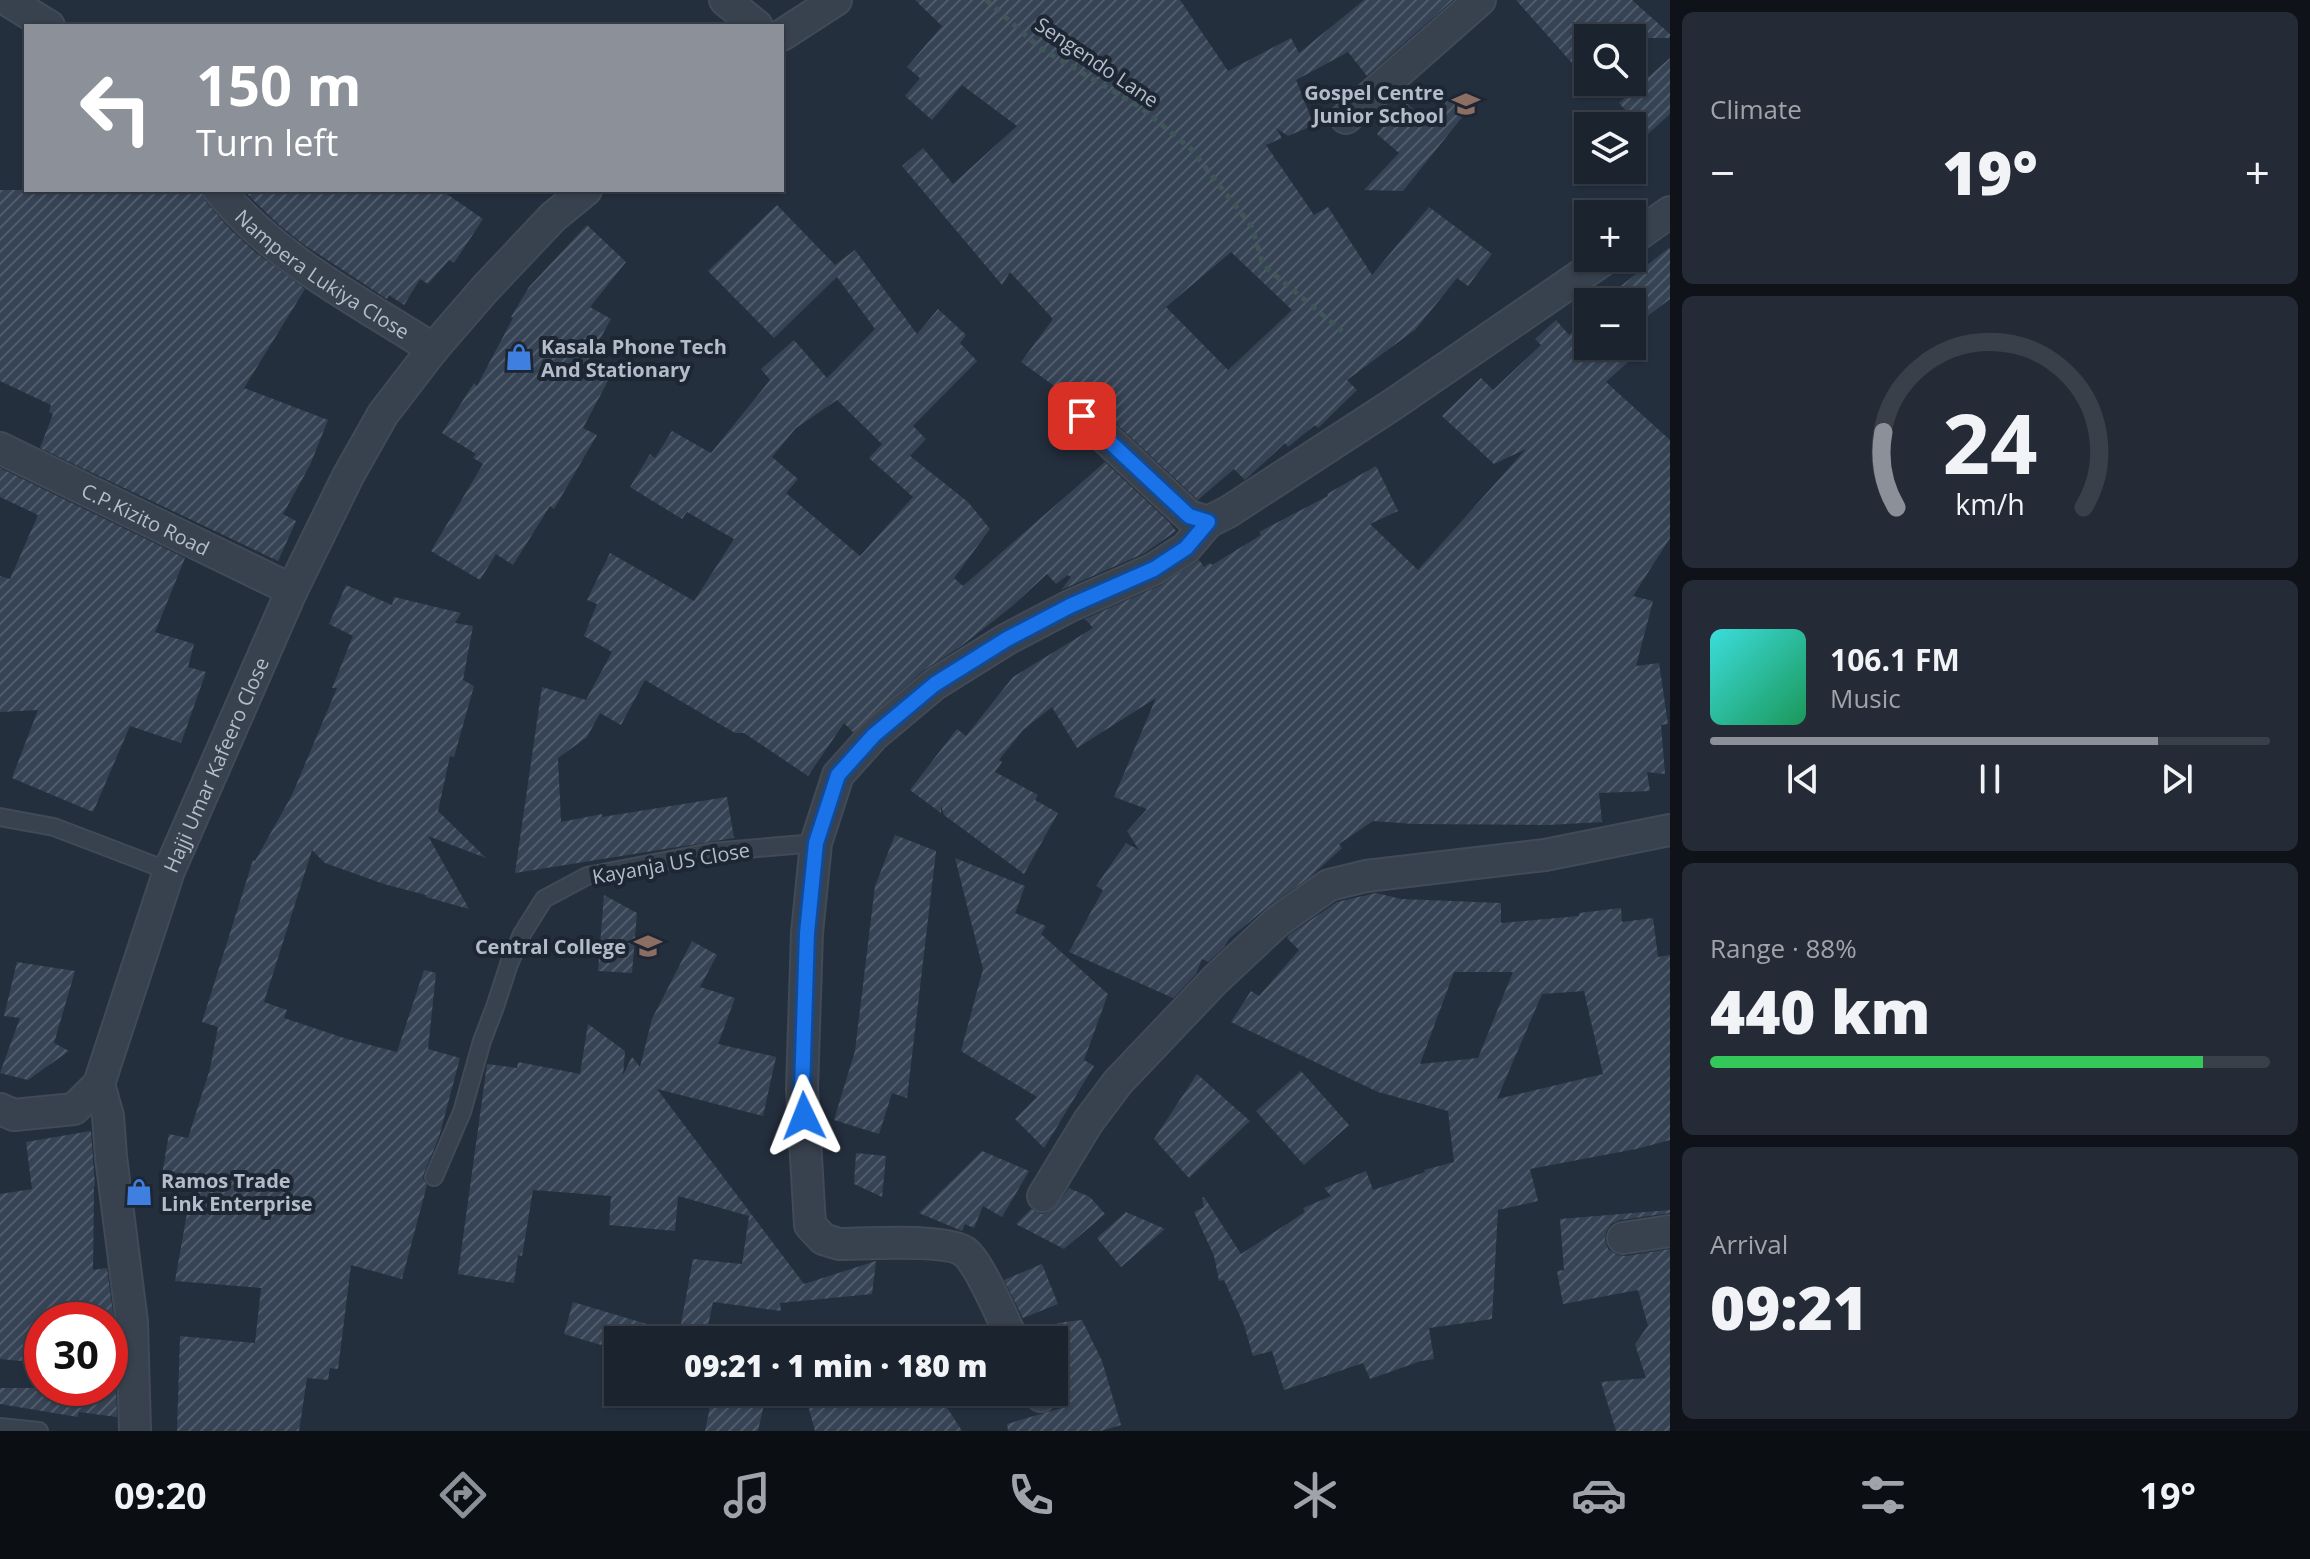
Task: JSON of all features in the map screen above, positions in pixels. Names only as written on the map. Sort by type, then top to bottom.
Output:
[{"type":"street","points":[[7,0],[46,24]]},
{"type":"street","points":[[725,0],[755,24]]},
{"type":"street","points":[[784,34],[836,0]]},
{"type":"street","points":[[1346,118],[1480,0]]},
{"type":"street","name":"Nampera Lukiya Close","points":[[221,192],[288,257],[433,349]]},
{"type":"street","name":"Hajji Umar Kafeero Close","points":[[99,1084],[169,871],[292,590],[348,476],[383,414],[433,349],[553,217],[584,192]]},
{"type":"street","points":[[1646,229],[1670,212]]},
{"type":"street","points":[[1006,1326],[966,1252],[946,1244],[839,1244],[823,1239],[810,1225],[802,1089],[807,933],[816,843],[838,775],[874,735],[935,684],[1057,612],[1154,569],[1186,548],[1208,522],[1241,504],[1395,403],[1586,272]]},
{"type":"street","points":[[1082,416],[1189,516],[1208,522]]},
{"type":"street","name":"C.P.Kizito Road","points":[[0,448],[292,590]]},
{"type":"street","points":[[1043,1196],[1088,1122],[1118,1082],[1215,980],[1268,931],[1329,885],[1366,876],[1545,855],[1670,830]]},
{"type":"street","points":[[0,1109],[14,1115],[74,1109],[99,1084],[108,1116],[132,1322],[135,1431]]},
{"type":"street","points":[[1623,1238],[1670,1231]]},
{"type":"lane","points":[[0,817],[54,827],[169,871]]},
{"type":"lane","name":"Kayanja US Close","points":[[434,1177],[462,1112],[482,1041],[509,964],[522,934],[544,899],[587,876],[711,852],[816,843]]},
{"type":"lane","points":[[0,1427],[39,1431]]},
{"type":"path","name":"Sengendo Lane","points":[[986,0],[1040,48],[1140,107],[1191,149],[1252,227],[1263,265],[1342,331]]},
{"type":"building","points":[[915,0],[1180,0],[1228,71],[1291,38],[1299,53],[1364,0],[1453,0],[1367,76],[1348,52],[1296,80],[1314,125],[1288,136],[1276,128],[1282,138],[1266,145],[1314,215],[1328,207],[1372,275],[1429,207],[1492,254],[1468,286],[1457,278],[1416,329],[1347,380],[1357,390],[1318,428],[1315,425],[1288,447],[1285,443],[1245,480],[1234,469],[1198,500],[1094,403],[1085,398],[1074,400],[1021,362],[1053,319],[1010,272],[1002,285],[902,166],[923,148],[953,184],[1017,126],[962,85],[932,120],[905,96],[920,78],[907,67],[942,26]],"holes":[[[1231,252],[1292,310],[1228,370],[1166,307]]]},
{"type":"building","points":[[1516,0],[1632,0],[1670,34],[1670,38],[1646,38],[1646,24],[1574,24],[1574,65]]},
{"type":"building","points":[[1670,58],[1670,114],[1648,134],[1646,112],[1627,112],[1619,103],[1627,96],[1646,96],[1646,79]]},
{"type":"building","points":[[1451,97],[1467,111],[1403,191],[1364,190],[1399,153],[1377,134],[1404,101],[1428,122]]},
{"type":"building","points":[[0,190],[202,192],[206,202],[229,228],[255,252],[305,289],[244,388],[328,420],[310,465],[283,514],[296,521],[278,561],[40,448],[53,414],[49,412],[51,405],[0,381]]},
{"type":"building","points":[[245,192],[444,192],[483,219],[454,263],[449,260],[428,284],[420,279],[404,305],[389,295],[387,299],[278,224]]},
{"type":"building","points":[[777,205],[835,265],[855,250],[917,334],[938,309],[966,335],[960,343],[977,361],[913,426],[926,439],[910,456],[968,502],[990,529],[954,578],[963,586],[1105,462],[1176,531],[1145,553],[1061,590],[1071,577],[1068,575],[1056,584],[1047,574],[1010,608],[924,670],[853,732],[844,723],[808,776],[744,733],[735,733],[645,680],[621,725],[600,713],[587,737],[558,758],[561,822],[727,797],[734,838],[515,873],[542,687],[586,700],[612,652],[584,636],[597,604],[587,600],[610,553],[694,601],[734,539],[687,512],[682,519],[630,487],[650,454],[655,458],[672,431],[711,453],[770,380],[761,369],[794,340],[827,378],[875,329],[837,277],[774,338],[708,271]],"holes":[[[837,400],[882,444],[869,458],[913,497],[860,556],[786,493],[798,479],[772,457],[796,428]]]},
{"type":"building","points":[[587,225],[626,262],[590,307],[611,319],[586,364],[610,377],[583,428],[597,435],[554,509],[550,506],[513,565],[496,554],[480,580],[431,551],[483,464],[473,458],[476,454],[442,433],[474,383],[477,386],[529,287]]},
{"type":"building","points":[[1670,247],[1670,299],[1646,317],[1646,288],[1618,288],[1638,272],[1646,272],[1646,266]]},
{"type":"building","points":[[1556,320],[1569,335],[1574,331],[1574,360],[1628,362],[1606,382],[1670,440],[1670,538],[1633,596],[1653,601],[1636,666],[1659,663],[1668,724],[1661,725],[1665,774],[1647,772],[1650,791],[1599,793],[1602,822],[1548,825],[1373,821],[1339,844],[1342,848],[1310,877],[1266,908],[1229,939],[1208,962],[1202,959],[1196,974],[1173,998],[1069,952],[1103,890],[1096,886],[1126,843],[1139,850],[1127,831],[1147,809],[1114,797],[1156,698],[1077,748],[1052,707],[1023,730],[999,760],[1002,762],[995,772],[1038,795],[1035,800],[1058,813],[1024,874],[944,815],[941,805],[941,813],[910,790],[957,729],[966,736],[1013,677],[1093,628],[1085,619],[1161,585],[1199,560],[1204,567],[1210,563],[1212,565],[1261,535],[1259,532],[1328,496],[1376,466],[1398,511],[1370,524],[1418,570],[1526,449],[1494,464],[1442,416],[1481,378],[1493,390],[1541,345],[1535,339]]},
{"type":"building","points":[[0,468],[185,558],[155,632],[194,644],[188,667],[206,672],[181,743],[130,726],[93,812],[12,778],[38,710],[0,712],[0,576],[10,579],[38,515],[0,497]]},
{"type":"building","points":[[346,585],[392,605],[394,597],[461,613],[455,623],[473,626],[463,680],[474,686],[454,757],[450,756],[438,811],[486,858],[428,836],[469,909],[325,863],[312,850],[264,1002],[287,1010],[284,1018],[397,1052],[424,970],[436,973],[428,1049],[460,1058],[439,1137],[424,1173],[423,1179],[427,1185],[402,1279],[351,1265],[338,1369],[330,1368],[328,1380],[307,1378],[299,1431],[177,1431],[180,1336],[255,1343],[261,1288],[175,1281],[192,1185],[161,1180],[169,1134],[188,1138],[210,1069],[218,1027],[202,1022],[253,860],[292,795],[337,688],[332,688],[353,636],[329,624]]},
{"type":"building","points":[[895,835],[936,851],[907,1098],[892,1093],[879,1134],[834,1120],[855,1051],[875,886]]},
{"type":"building","points":[[955,858],[1025,886],[1015,913],[1046,926],[1041,934],[1108,994],[1084,1060],[1094,1066],[1044,1148],[1015,1119],[1037,1097],[961,1051],[983,969]]},
{"type":"building","points":[[1376,893],[1401,899],[1501,903],[1501,923],[1579,916],[1579,913],[1621,908],[1622,922],[1653,918],[1658,957],[1670,955],[1670,1140],[1530,1169],[1538,1201],[1498,1210],[1492,1319],[1429,1328],[1434,1359],[1370,1379],[1363,1363],[1284,1390],[1272,1351],[1253,1356],[1244,1325],[1224,1280],[1219,1281],[1214,1256],[1194,1212],[1204,1207],[1202,1198],[1241,1254],[1305,1212],[1303,1208],[1331,1196],[1324,1188],[1366,1171],[1373,1190],[1454,1162],[1448,1111],[1378,1092],[1231,1022],[1251,991],[1259,996],[1299,950],[1287,938],[1289,935],[1337,902]],"holes":[[[1454,972],[1513,972],[1478,1058],[1420,1064]],[[1584,991],[1603,1074],[1497,1099],[1542,994]]]},
{"type":"building","points":[[604,895],[637,913],[632,973],[598,971]]},
{"type":"building","points":[[692,941],[717,955],[700,987],[735,998],[718,1044],[776,1057],[763,1116],[657,1089],[804,1284],[876,1261],[872,1294],[780,1303],[781,1311],[713,1302],[708,1326],[681,1326],[693,1259],[742,1264],[749,1216],[678,1196],[675,1231],[609,1225],[611,1196],[533,1190],[522,1256],[518,1255],[514,1283],[458,1274],[487,1064],[517,1068],[518,1062],[580,1074],[588,1024],[625,1051],[623,1075],[632,1057],[640,1067],[652,1019]]},
{"type":"building","points":[[17,962],[75,971],[54,1043],[69,1051],[28,1080],[0,1073],[20,1018],[4,1016]]},
{"type":"building","points":[[1301,1071],[1349,1125],[1304,1165],[1256,1111]]},
{"type":"building","points":[[1197,1074],[1250,1121],[1189,1178],[1154,1139]]},
{"type":"building","points":[[91,1131],[95,1186],[93,1270],[107,1268],[112,1302],[24,1302],[24,1361],[0,1359],[0,1194],[32,1189],[26,1142]]},
{"type":"building","points":[[982,1151],[1029,1171],[1002,1217],[983,1206],[974,1228],[965,1224],[962,1231],[919,1213]]},
{"type":"building","points":[[856,1153],[886,1156],[882,1197],[854,1184]]},
{"type":"building","points":[[1069,1188],[1090,1197],[1105,1214],[1064,1249],[1016,1224],[1031,1209],[1042,1214],[1052,1211]]},
{"type":"building","points":[[1670,1210],[1670,1213],[1620,1220],[1611,1224],[1606,1232],[1608,1249],[1617,1255],[1670,1249],[1670,1431],[1616,1431],[1601,1382],[1646,1378],[1635,1344],[1648,1326],[1638,1290],[1563,1304],[1557,1271],[1564,1270],[1560,1219]]},
{"type":"building","points":[[1126,1212],[1165,1229],[1121,1267],[1097,1238]]},
{"type":"building","points":[[1042,1264],[1058,1304],[1023,1318],[1004,1280]]},
{"type":"building","points":[[573,1302],[654,1326],[604,1326],[604,1346],[564,1334]]},
{"type":"building","points":[[1082,1320],[1102,1361],[1121,1425],[1101,1431],[1008,1431],[1007,1424],[1068,1406],[1068,1326],[1057,1326],[1057,1323]]},
{"type":"building","points":[[0,1388],[24,1388],[24,1406],[117,1406],[117,1417],[79,1412],[78,1417],[0,1404]]},
{"type":"building","points":[[710,1406],[764,1406],[758,1431],[705,1431]]},
{"type":"building","points":[[808,1406],[946,1406],[962,1431],[815,1431]]},
{"type":"place","name":"Gospel Centre Junior School","points":[[1466,104]]},
{"type":"place","name":"Kasala Phone Tech And Stationary","points":[[519,357]]},
{"type":"place","name":"Central College","points":[[648,946]]},
{"type":"place","name":"Ramos Trade Link Enterprise","points":[[139,1192]]},
{"type":"route","points":[[804,1116],[802,1089],[807,933],[816,843],[838,775],[874,735],[935,684],[1007,639],[1070,606],[1154,569],[1186,548],[1208,522],[1189,516],[1082,416]]}]
